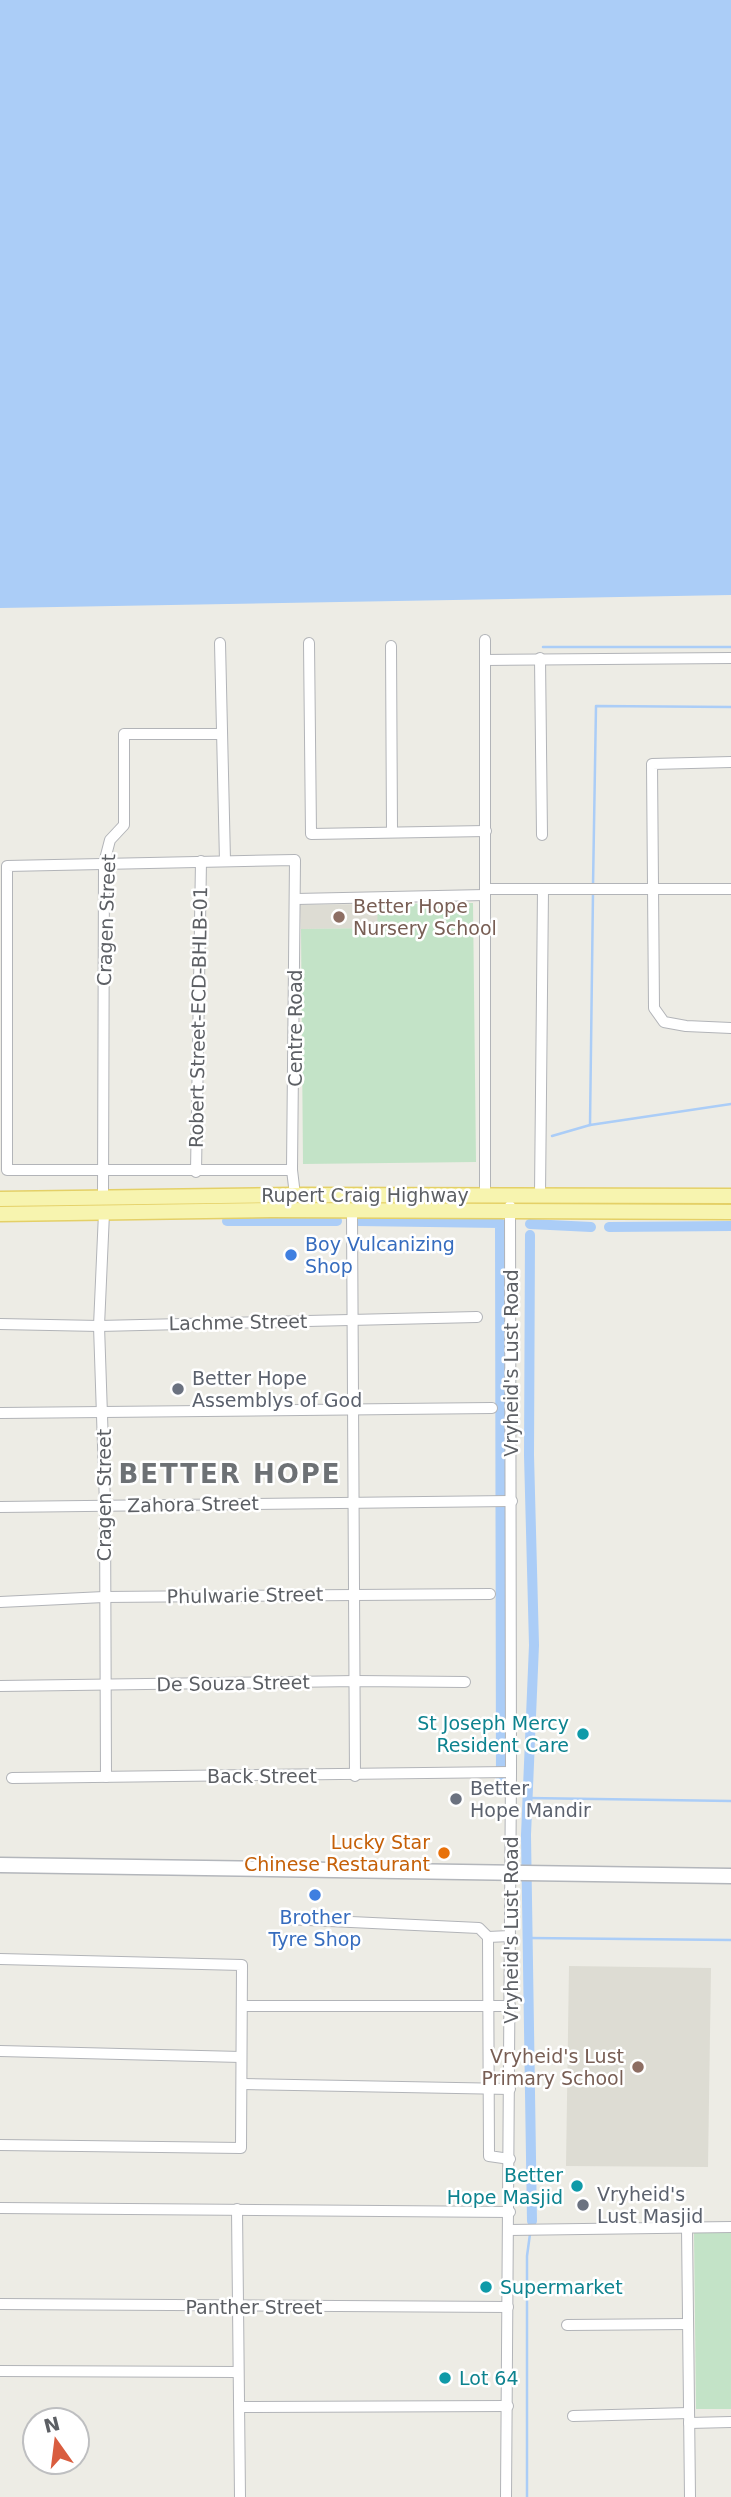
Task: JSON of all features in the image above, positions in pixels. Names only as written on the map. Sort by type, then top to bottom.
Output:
[{"type":"main road","name":"Rupert Craig Highway","points":[[0,1199],[295,1195],[731,1196]]},
{"type":"main road","name":"Rupert Craig Highway","points":[[0,1214],[731,1212]]},
{"type":"main road","points":[[0,1865],[731,1876]]},
{"type":"street","points":[[485,640],[485,1195]]},
{"type":"street","points":[[309,642],[311,834],[486,831]]},
{"type":"street","points":[[220,643],[225,861],[7,866],[7,1170],[292,1170]]},
{"type":"street","points":[[391,646],[392,832]]},
{"type":"street","points":[[540,658],[542,835]]},
{"type":"street","points":[[485,660],[731,658]]},
{"type":"street","name":"Cragen Street","points":[[103,1196],[104,863],[110,839],[124,825],[124,734],[222,734]]},
{"type":"street","points":[[731,762],[652,764],[654,1008],[664,1022],[731,1028]]},
{"type":"street","name":"Centre Road","points":[[225,861],[295,860],[292,1170],[295,1195]]},
{"type":"street","name":"Robert Street-ECD-BHLB-01","points":[[196,1172],[201,862]]},
{"type":"street","points":[[296,899],[543,889],[731,888]]},
{"type":"street","points":[[540,1195],[543,889]]},
{"type":"street","name":"Vryheid's Lust Road","points":[[506,2497],[510,1936],[522,1872],[509,1772],[509,1195]]},
{"type":"street","points":[[352,1211],[355,1776]]},
{"type":"street","name":"Cragen Street","points":[[104,1213],[99,1326],[105,1505],[106,1777]]},
{"type":"street","name":"Lachme Street","points":[[0,1324],[99,1326],[477,1317]]},
{"type":"street","points":[[1,1413],[353,1412],[492,1408]]},
{"type":"street","name":"Zahora Street","points":[[0,1507],[509,1501]]},
{"type":"street","name":"Phulwarie Street","points":[[0,1602],[104,1597],[490,1594]]},
{"type":"street","name":"De Souza Street","points":[[0,1686],[465,1682]]},
{"type":"street","name":"Back Street","points":[[12,1779],[509,1772]]},
{"type":"street","points":[[287,1919],[479,1928],[488,1937],[489,2156],[510,2159]]},
{"type":"street","points":[[488,1937],[510,1936]]},
{"type":"street","points":[[0,1959],[242,1965],[241,2148],[0,2145]]},
{"type":"street","points":[[242,2006],[510,2006]]},
{"type":"street","points":[[0,2051],[242,2057]]},
{"type":"street","points":[[242,2084],[510,2089]]},
{"type":"street","points":[[0,2208],[510,2213]]},
{"type":"street","points":[[237,2209],[240,2497]]},
{"type":"street","points":[[687,2227],[690,2497]]},
{"type":"street","points":[[509,2230],[731,2227]]},
{"type":"street","name":"Panther Street","points":[[0,2304],[508,2307]]},
{"type":"street","points":[[567,2325],[688,2324]]},
{"type":"street","points":[[0,2371],[237,2372]]},
{"type":"street","points":[[240,2407],[508,2406]]},
{"type":"street","points":[[573,2416],[689,2418],[731,2422]]},
{"type":"shaded area","name":"Better Hope Nursery School","points":[[378,904],[378,928],[301,929],[300,905]]},
{"type":"shaded area","name":"Vryheid's Lust Primary School","points":[[569,1966],[711,1968],[708,2167],[566,2166]]},
{"type":"green space","points":[[473,903],[476,1162],[303,1164],[301,929],[377,928],[378,904]]},
{"type":"green space","points":[[731,2232],[731,2409],[696,2409],[694,2233]]},
{"type":"water","points":[[0,0],[731,0],[731,595],[0,608]]},
{"type":"waterway","points":[[543,647],[731,647]]},
{"type":"waterway","points":[[593,886],[596,706],[731,707]]},
{"type":"waterway","points":[[593,893],[590,1125],[731,1104]]},
{"type":"waterway","points":[[552,1136],[590,1125]]},
{"type":"waterway","points":[[227,1221],[337,1221]]},
{"type":"waterway","points":[[358,1221],[500,1223],[501,1790]]},
{"type":"waterway","points":[[530,1224],[591,1227]]},
{"type":"waterway","points":[[609,1227],[731,1226]]},
{"type":"waterway","points":[[530,1235],[529,1455],[534,1645],[526,1835],[532,2221]]},
{"type":"waterway","points":[[528,1798],[731,1801]]},
{"type":"waterway","points":[[528,1938],[731,1940]]},
{"type":"waterway","points":[[527,2497],[527,2256],[530,2234]]},
{"type":"place","name":"Better Hope Nursery School","points":[[339,917]]},
{"type":"place","name":"Boy Vulcanizing Shop","points":[[291,1255]]},
{"type":"place","name":"Better Hope Assemblys of God","points":[[178,1389]]},
{"type":"place","name":"St Joseph Mercy Resident Care","points":[[583,1734]]},
{"type":"place","name":"Better Hope Mandir","points":[[456,1799]]},
{"type":"place","name":"Lucky Star Chinese Restaurant","points":[[444,1853]]},
{"type":"place","name":"Brother Tyre Shop","points":[[315,1895]]},
{"type":"place","name":"Vryheid's Lust Primary School","points":[[638,2067]]},
{"type":"place","name":"Better Hope Masjid","points":[[577,2186]]},
{"type":"place","name":"Vryheid's Lust Masjid","points":[[583,2205]]},
{"type":"place","name":"Supermarket","points":[[486,2287]]},
{"type":"place","name":"Lot 64","points":[[445,2378]]},
{"type":"district","name":"BETTER HOPE","points":[[230,1474]]}]
